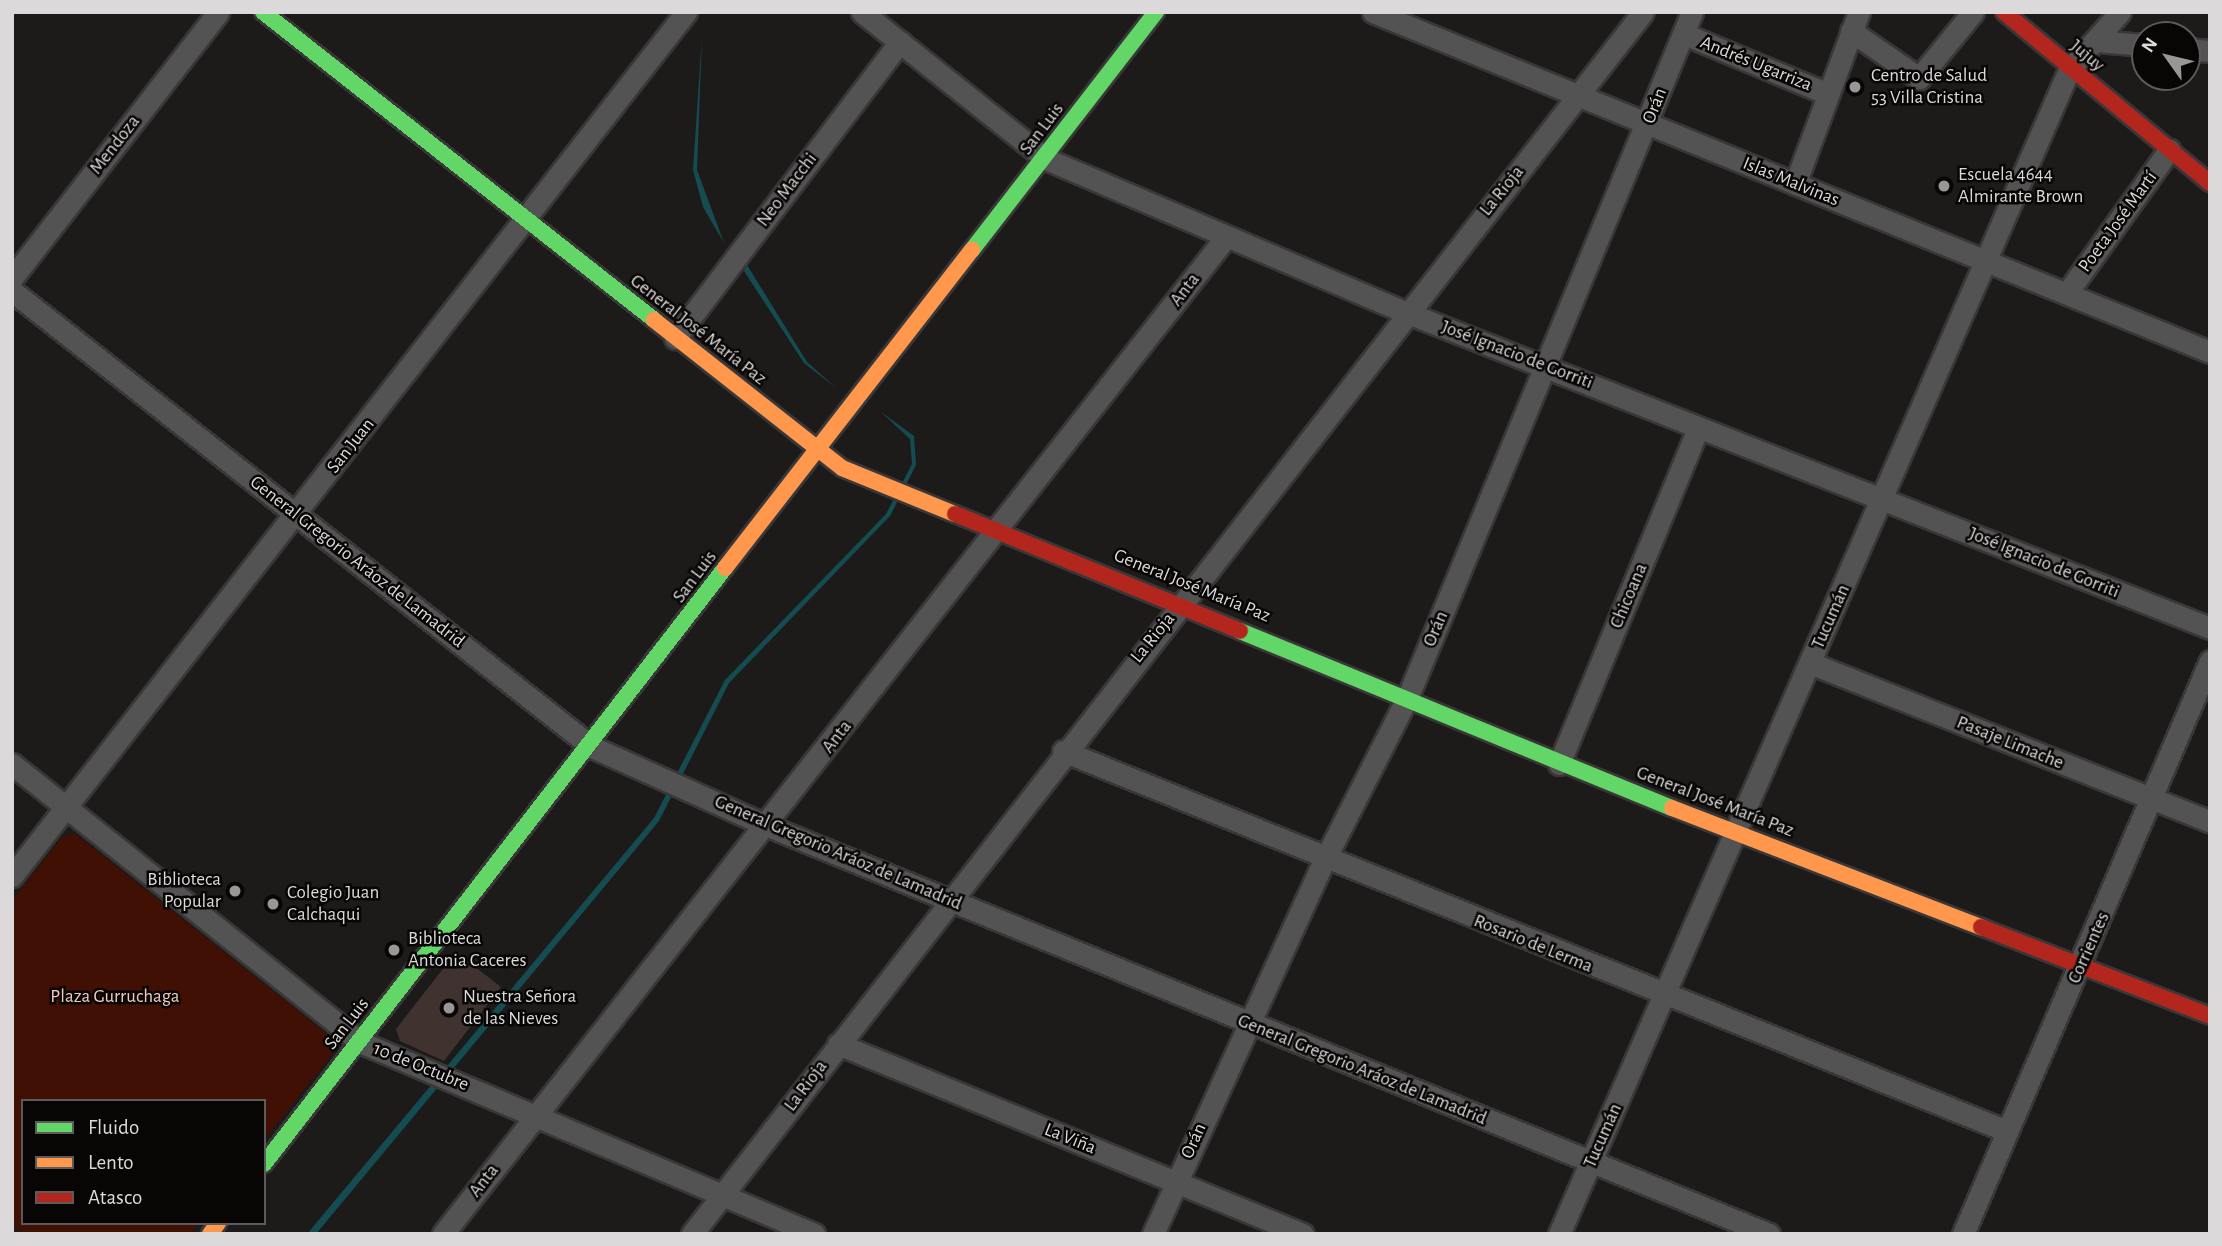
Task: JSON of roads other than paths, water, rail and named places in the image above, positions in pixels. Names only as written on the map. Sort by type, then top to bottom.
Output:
[{"type":"street","name":"Mendoza","points":[[12,278],[218,12]]},
{"type":"street","name":"General José María Paz","points":[[263,12],[527,223],[818,449],[872,484],[998,528],[1408,696],[1559,764],[2210,1016]]},
{"type":"street","name":"San Juan","points":[[12,876],[527,223],[686,12]]},
{"type":"street","name":"José Ignacio de Gorriti","points":[[862,12],[1046,159],[1405,312],[2210,628]]},
{"type":"street","name":"San Luis","points":[[266,1161],[592,747],[818,449],[1046,159],[1156,12]]},
{"type":"street","name":"Islas Malvinas","points":[[1373,12],[2210,352]]},
{"type":"street","name":"La Rioja","points":[[692,1234],[1063,751],[1643,12]]},
{"type":"street","name":"Orán","points":[[1153,1234],[1324,861],[1408,696],[1692,12]]},
{"type":"street","points":[[1795,184],[1855,21],[1919,78],[1973,12]]},
{"type":"street","name":"Jujuy","points":[[2004,12],[2069,70],[2210,183]]},
{"type":"street","name":"Tucumán","points":[[1559,1234],[1989,261],[2069,70],[2116,17]]},
{"type":"street","name":"Andrés Ugarriza","points":[[1684,34],[1828,93]]},
{"type":"street","points":[[2096,41],[2131,44]]},
{"type":"street","name":"Neo Macchi","points":[[675,338],[900,42]]},
{"type":"street","name":"Poeta José Martí","points":[[2067,293],[2169,150]]},
{"type":"street","name":"Anta","points":[[443,1234],[535,1115],[768,826],[1226,237]]},
{"type":"street","name":"General Gregorio Aráoz de Lamadrid","points":[[12,291],[592,747],[768,826],[1247,1024],[1769,1234]]},
{"type":"street","name":"Chicoana","points":[[1559,764],[1698,428]]},
{"type":"street","name":"Corrientes","points":[[1963,1234],[2082,965],[2210,661]]},
{"type":"street","name":"Pasaje Limache","points":[[1810,663],[2210,821]]},
{"type":"street","name":"Rosario de Lerma","points":[[1063,751],[1324,861],[2007,1131]]},
{"type":"street","name":"10 de Octubre","points":[[12,764],[360,1042],[814,1234]]},
{"type":"street","name":"La Viña","points":[[838,1044],[1303,1234]]},
{"type":"water","points":[[702,35],[697,170],[724,243],[703,207],[693,170]]},
{"type":"water","points":[[747,265],[807,362],[836,388],[804,363],[744,271]]},
{"type":"water","points":[[881,412],[914,436],[916,465],[890,516],[729,683],[659,821],[316,1234],[307,1234],[654,818],[725,680],[886,514],[912,464],[910,439]]},
{"type":"place","name":"Centro de Salud 53 Villa Cristina","points":[[1855,87]]},
{"type":"place","name":"Escuela 4644 Almirante Brown","points":[[1944,186]]},
{"type":"place","name":"Biblioteca Popular","points":[[235,891]]},
{"type":"place","name":"Colegio Juan Calchaqui","points":[[273,904]]},
{"type":"place","name":"Biblioteca Antonia Caceres","points":[[394,950]]},
{"type":"place","name":"Nuestra Señora de las Nieves","points":[[449,1008]]},
{"type":"park label","name":"Plaza Gurruchaga","points":[[115,997]]}]
